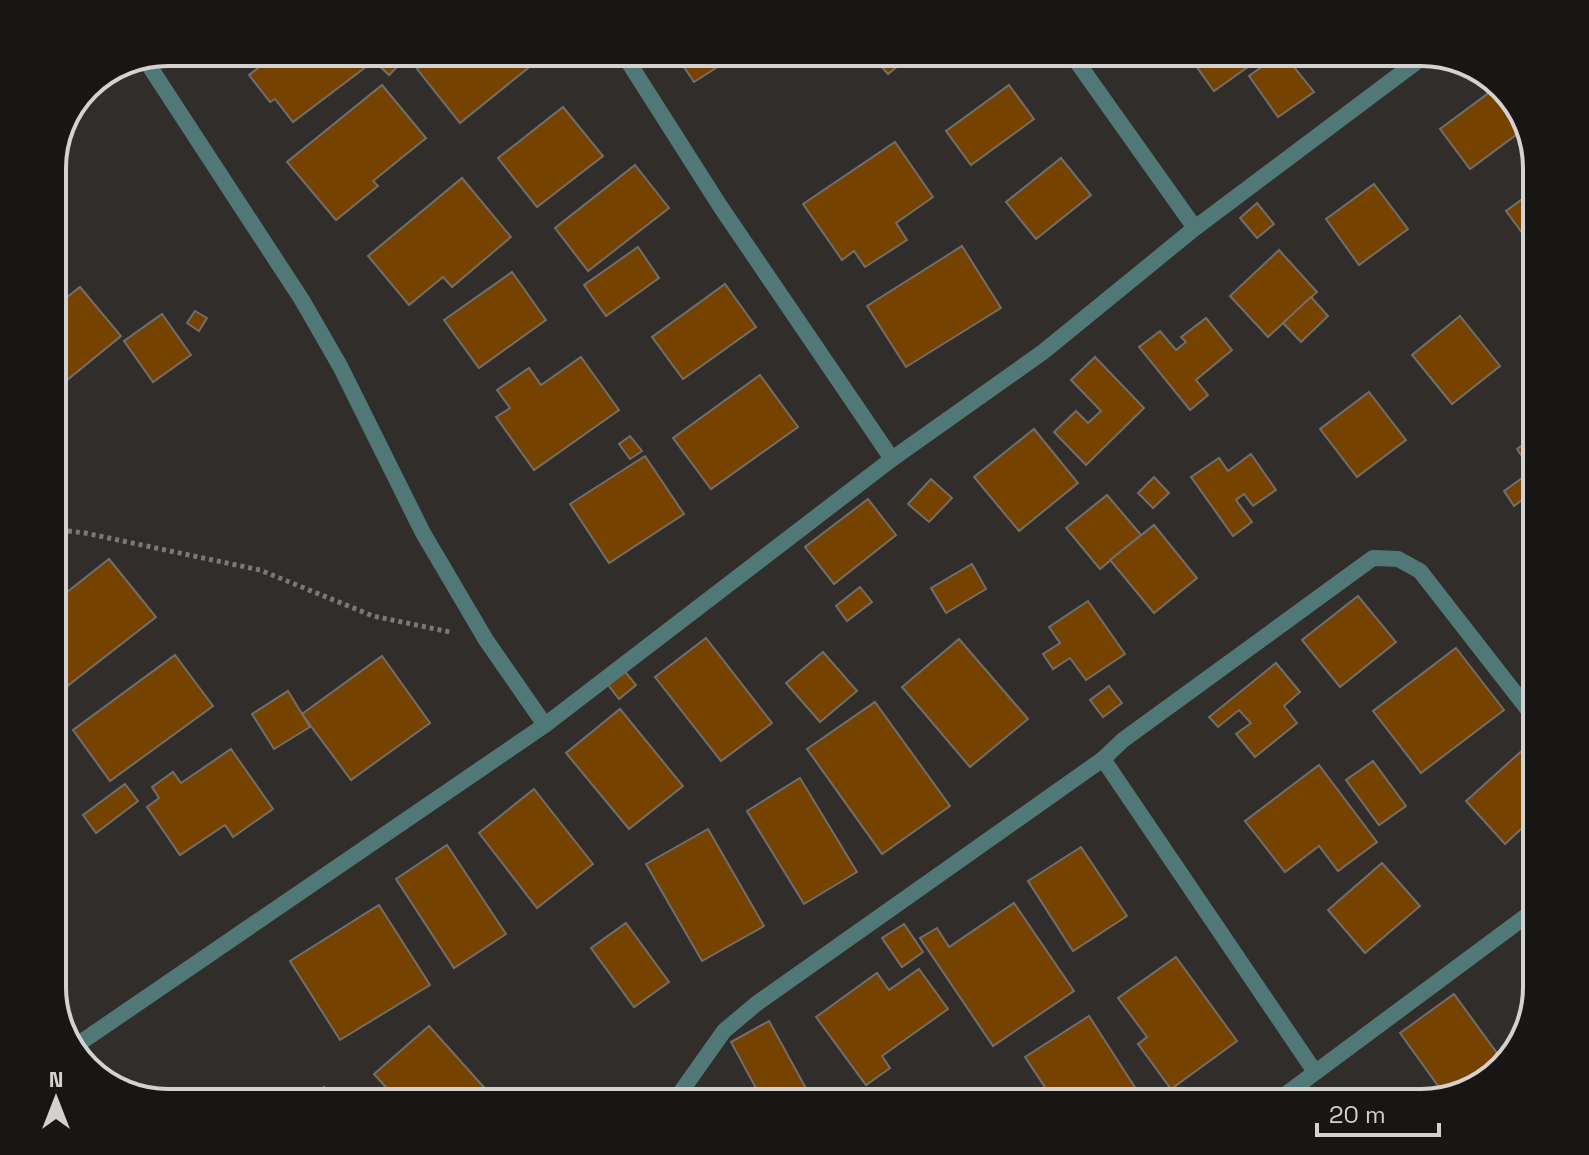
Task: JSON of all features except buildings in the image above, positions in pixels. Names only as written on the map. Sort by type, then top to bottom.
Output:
[{"type":"street","points":[[631,66],[711,193],[892,459]]},
{"type":"street","points":[[1080,66],[1195,228]]},
{"type":"street","points":[[82,1041],[545,725],[892,459],[1043,352],[1195,228],[1411,66]]},
{"type":"street","points":[[151,68],[302,300],[340,366],[423,533],[486,640],[545,725]]},
{"type":"street","points":[[683,1089],[724,1031],[756,1004],[1103,759],[1123,740],[1373,558],[1398,559],[1420,571],[1523,703]]},
{"type":"street","points":[[1103,759],[1315,1072]]},
{"type":"street","points":[[1293,1089],[1523,918]]},
{"type":"path","points":[[66,531],[260,570],[373,616],[486,640]]}]
